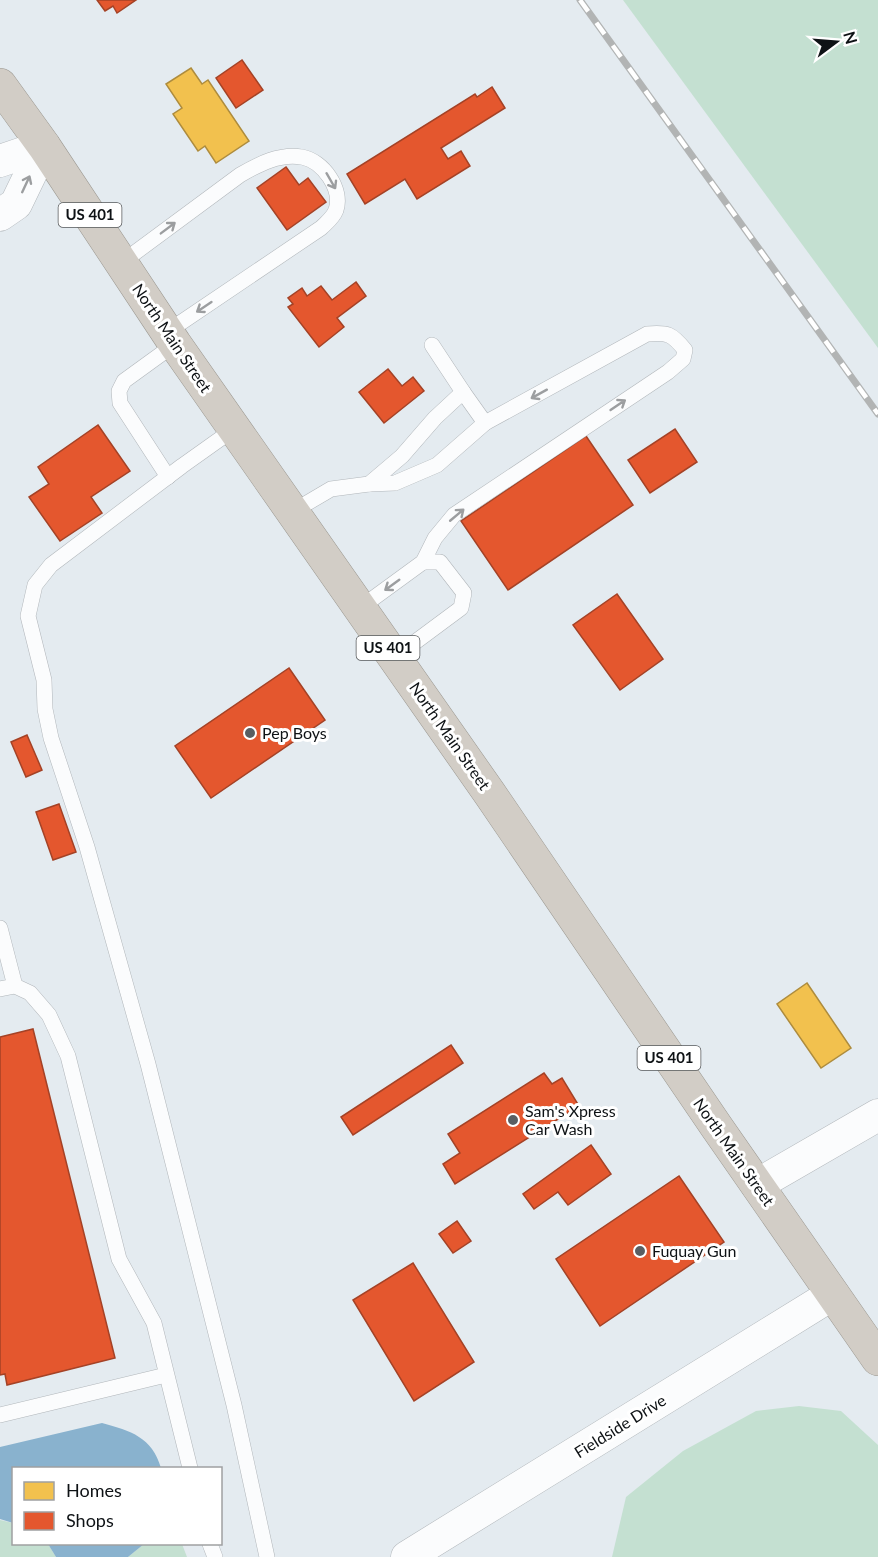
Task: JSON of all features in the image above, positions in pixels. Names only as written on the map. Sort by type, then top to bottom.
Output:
[{"type":"highway","name":"North Main Street","points":[[0,85],[44,146],[171,338],[395,657],[878,1359]]},
{"type":"street","points":[[0,161],[44,146]]},
{"type":"street","points":[[0,215],[16,204],[44,146]]},
{"type":"street","points":[[757,1185],[878,1115]]},
{"type":"street","name":"Fieldside Drive","points":[[407,1557],[833,1294]]},
{"type":"lane","points":[[121,263],[258,164],[286,156],[303,157],[318,164],[336,189],[337,208],[333,217],[321,228],[171,338],[124,381],[119,390],[120,403],[168,477]]},
{"type":"lane","points":[[292,512],[331,489],[395,483],[437,465],[485,423],[647,334],[664,332],[675,338],[685,350],[683,359],[668,372],[454,515],[435,538],[423,562],[360,608]]},
{"type":"lane","points":[[432,345],[485,423]]},
{"type":"lane","points":[[369,484],[402,456],[435,418],[463,392]]},
{"type":"lane","points":[[234,429],[51,565],[35,585],[28,616],[44,680],[45,709],[51,738],[87,847],[148,1064],[234,1405],[267,1557]]},
{"type":"lane","points":[[395,657],[461,608],[464,593],[440,562],[423,562]]},
{"type":"lane","points":[[0,928],[7,988],[30,993],[49,1016],[68,1056],[118,1259],[154,1323],[190,1467]]},
{"type":"lane","points":[[0,1415],[166,1375]]},
{"type":"green space","points":[[623,0],[878,0],[878,348]]},
{"type":"green space","points":[[799,1406],[841,1411],[878,1445],[878,1557],[612,1557],[626,1497],[683,1451],[756,1411]]},
{"type":"green space","points":[[0,1520],[12,1523],[12,1545],[49,1545],[56,1557],[0,1557]]},
{"type":"green space","points":[[143,1545],[182,1545],[187,1557],[128,1557]]},
{"type":"water","points":[[102,1423],[122,1429],[146,1442],[157,1457],[161,1467],[12,1467],[12,1523],[0,1519],[0,1447]]},
{"type":"water","points":[[49,1545],[143,1545],[128,1557],[56,1557]]},
{"type":"building: Homes","points":[[191,68],[202,84],[208,80],[249,141],[216,163],[205,146],[198,151],[173,114],[182,108],[166,84]]},
{"type":"building: Homes","points":[[807,983],[851,1048],[821,1068],[777,1004]]},
{"type":"building: Shops","points":[[97,0],[136,0],[117,13],[113,6],[105,11]]},
{"type":"building: Shops","points":[[242,60],[263,90],[236,108],[216,78]]},
{"type":"building: Shops","points":[[492,87],[505,108],[441,148],[448,159],[461,151],[470,166],[417,199],[405,179],[365,204],[347,174],[475,94],[477,97]]},
{"type":"building: Shops","points":[[286,167],[299,185],[308,178],[326,202],[287,230],[257,188]]},
{"type":"building: Shops","points":[[356,282],[366,296],[337,318],[344,327],[319,347],[288,307],[293,304],[288,298],[302,288],[307,296],[321,286],[332,300]]},
{"type":"building: Shops","points":[[388,369],[402,386],[413,377],[424,391],[384,423],[359,392]]},
{"type":"building: Shops","points":[[98,425],[130,471],[91,497],[102,513],[60,541],[29,497],[49,484],[38,467]]},
{"type":"building: Shops","points":[[675,429],[697,462],[650,493],[628,460]]},
{"type":"building: Shops","points":[[586,436],[633,505],[508,590],[461,521]]},
{"type":"building: Shops","points":[[617,594],[663,659],[620,690],[573,625]]},
{"type":"building: Shops","name":"Pep Boys","points":[[289,668],[325,720],[211,798],[175,746]]},
{"type":"building: Shops","points":[[27,735],[42,770],[26,777],[11,742]]},
{"type":"building: Shops","points":[[59,804],[76,852],[53,860],[36,812]]},
{"type":"building: Shops","points":[[33,1029],[115,1358],[7,1385],[5,1374],[0,1375],[0,1037]]},
{"type":"building: Shops","points":[[451,1045],[463,1063],[353,1135],[341,1117]]},
{"type":"building: Shops","name":"Sam's Xpress Car Wash","points":[[544,1073],[552,1084],[562,1078],[579,1106],[455,1184],[443,1164],[460,1153],[448,1134]]},
{"type":"building: Shops","points":[[591,1145],[611,1174],[568,1205],[558,1192],[534,1209],[523,1194]]},
{"type":"building: Shops","name":"Fuquay Gun","points":[[679,1176],[724,1242],[600,1326],[556,1259]]},
{"type":"building: Shops","points":[[457,1221],[471,1241],[453,1253],[439,1234]]},
{"type":"building: Shops","points":[[413,1263],[474,1362],[414,1401],[353,1300]]},
{"type":"railway","points":[[580,0],[878,414]]},
{"type":"place","name":"Pep Boys","points":[[250,733]]},
{"type":"place","name":"Sam's Xpress Car Wash","points":[[513,1120]]},
{"type":"place","name":"Fuquay Gun","points":[[640,1251]]}]
